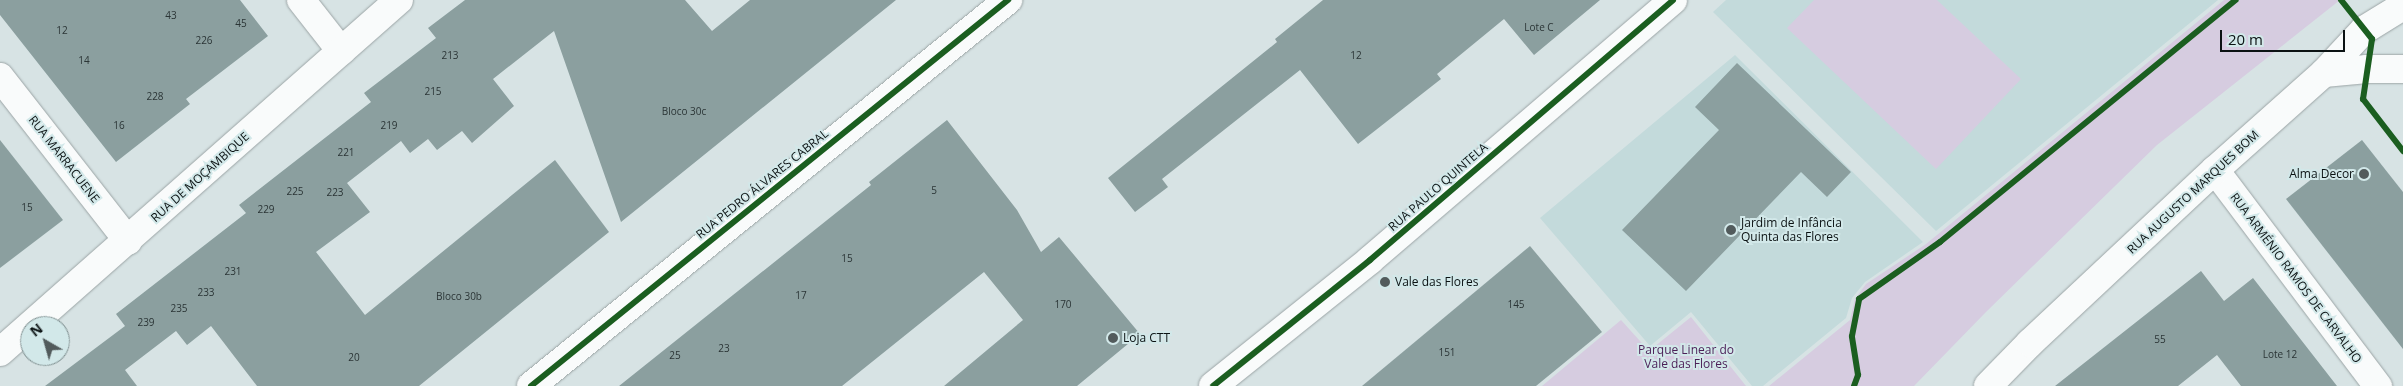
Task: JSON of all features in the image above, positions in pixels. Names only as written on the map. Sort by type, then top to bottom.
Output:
[{"type":"street","points":[[301,0],[341,51]]},
{"type":"street","name":"RUA DE MOÇAMBIQUE","points":[[0,352],[399,0]]},
{"type":"street","name":"RUA PEDRO ÁLVARES CABRAL","points":[[531,386],[1008,0]]},
{"type":"street","name":"RUA PAULO QUINTELA","points":[[1213,386],[1378,253],[1672,0]]},
{"type":"street","name":"RUA AUGUSTO MARQUES BOM","points":[[1988,386],[2030,343],[2215,170],[2324,73],[2364,30],[2403,6]]},
{"type":"street","points":[[2324,73],[2403,68]]},
{"type":"street","name":"RUA MARRACUENE","points":[[0,77],[128,241]]},
{"type":"street","name":"RUA ARMÉNIO RAMOS DE CARVALHO","points":[[2215,170],[2378,386]]},
{"type":"shaded area","points":[[1726,0],[2218,0],[1936,231],[1713,12]]},
{"type":"shaded area","name":"Jardim de Infância Quinta das Flores","points":[[1735,55],[1923,242],[1865,282],[1852,298],[1846,318],[1763,386],[1752,386],[1691,312],[1650,346],[1540,218]]},
{"type":"green space","points":[[1814,0],[1937,0],[2021,79],[1936,169],[1787,28]]},
{"type":"green space","points":[[2224,0],[2340,0],[2157,145],[1986,312],[1914,386],[1769,386],[1850,320],[1855,299],[1866,284],[1926,244]]},
{"type":"green space","name":"Parque Linear do Vale das Flores","points":[[1691,317],[1746,386],[1542,386],[1621,320],[1649,351]]},
{"type":"building","points":[[0,0],[240,0],[268,36],[186,99],[190,104],[116,162],[0,15]]},
{"type":"building","points":[[465,0],[685,0],[712,31],[750,0],[896,0],[621,222],[554,31],[493,79],[514,106],[472,143],[462,131],[437,150],[428,139],[410,153],[401,141],[347,183],[370,212],[316,252],[365,315],[555,160],[609,232],[419,386],[257,386],[211,326],[187,345],[176,331],[125,370],[137,386],[45,386],[125,326],[116,314],[246,213],[239,205],[371,102],[364,93],[436,38],[428,28]]},
{"type":"building","points":[[1323,0],[1600,0],[1534,55],[1504,19],[1437,74],[1441,79],[1358,144],[1300,70],[1162,179],[1168,187],[1135,212],[1108,178],[1277,42],[1275,39]]},
{"type":"building","points":[[1737,63],[1851,172],[1827,197],[1801,172],[1686,291],[1622,230],[1719,130],[1695,107]]},
{"type":"building","points":[[947,120],[1017,210],[1041,252],[1059,237],[1140,334],[1077,386],[944,386],[1023,320],[984,272],[842,386],[619,386],[871,185],[869,182]]},
{"type":"building","points":[[0,140],[63,220],[0,268]]},
{"type":"building","points":[[2362,140],[2403,192],[2403,349],[2286,199]]},
{"type":"building","points":[[1530,246],[1602,332],[1536,386],[1362,386]]},
{"type":"building","points":[[2201,271],[2224,301],[2253,278],[2337,386],[2241,386],[2217,355],[2178,386],[2055,386]]},
{"type":"cycle path","points":[[531,386],[1008,0]]},
{"type":"cycle path","points":[[1213,386],[1370,260],[1673,0]]},
{"type":"cycle path","points":[[1854,386],[1858,375],[1852,336],[1859,299],[1940,242],[2236,0]]},
{"type":"cycle path","points":[[2341,0],[2372,39],[2363,99],[2403,151]]},
{"type":"place","name":"Alma Decor","points":[[2364,174]]},
{"type":"place","name":"Jardim de Infância Quinta das Flores","points":[[1731,230]]},
{"type":"place","name":"Vale das Flores","points":[[1385,282]]},
{"type":"place","name":"Loja CTT","points":[[1113,338]]}]
